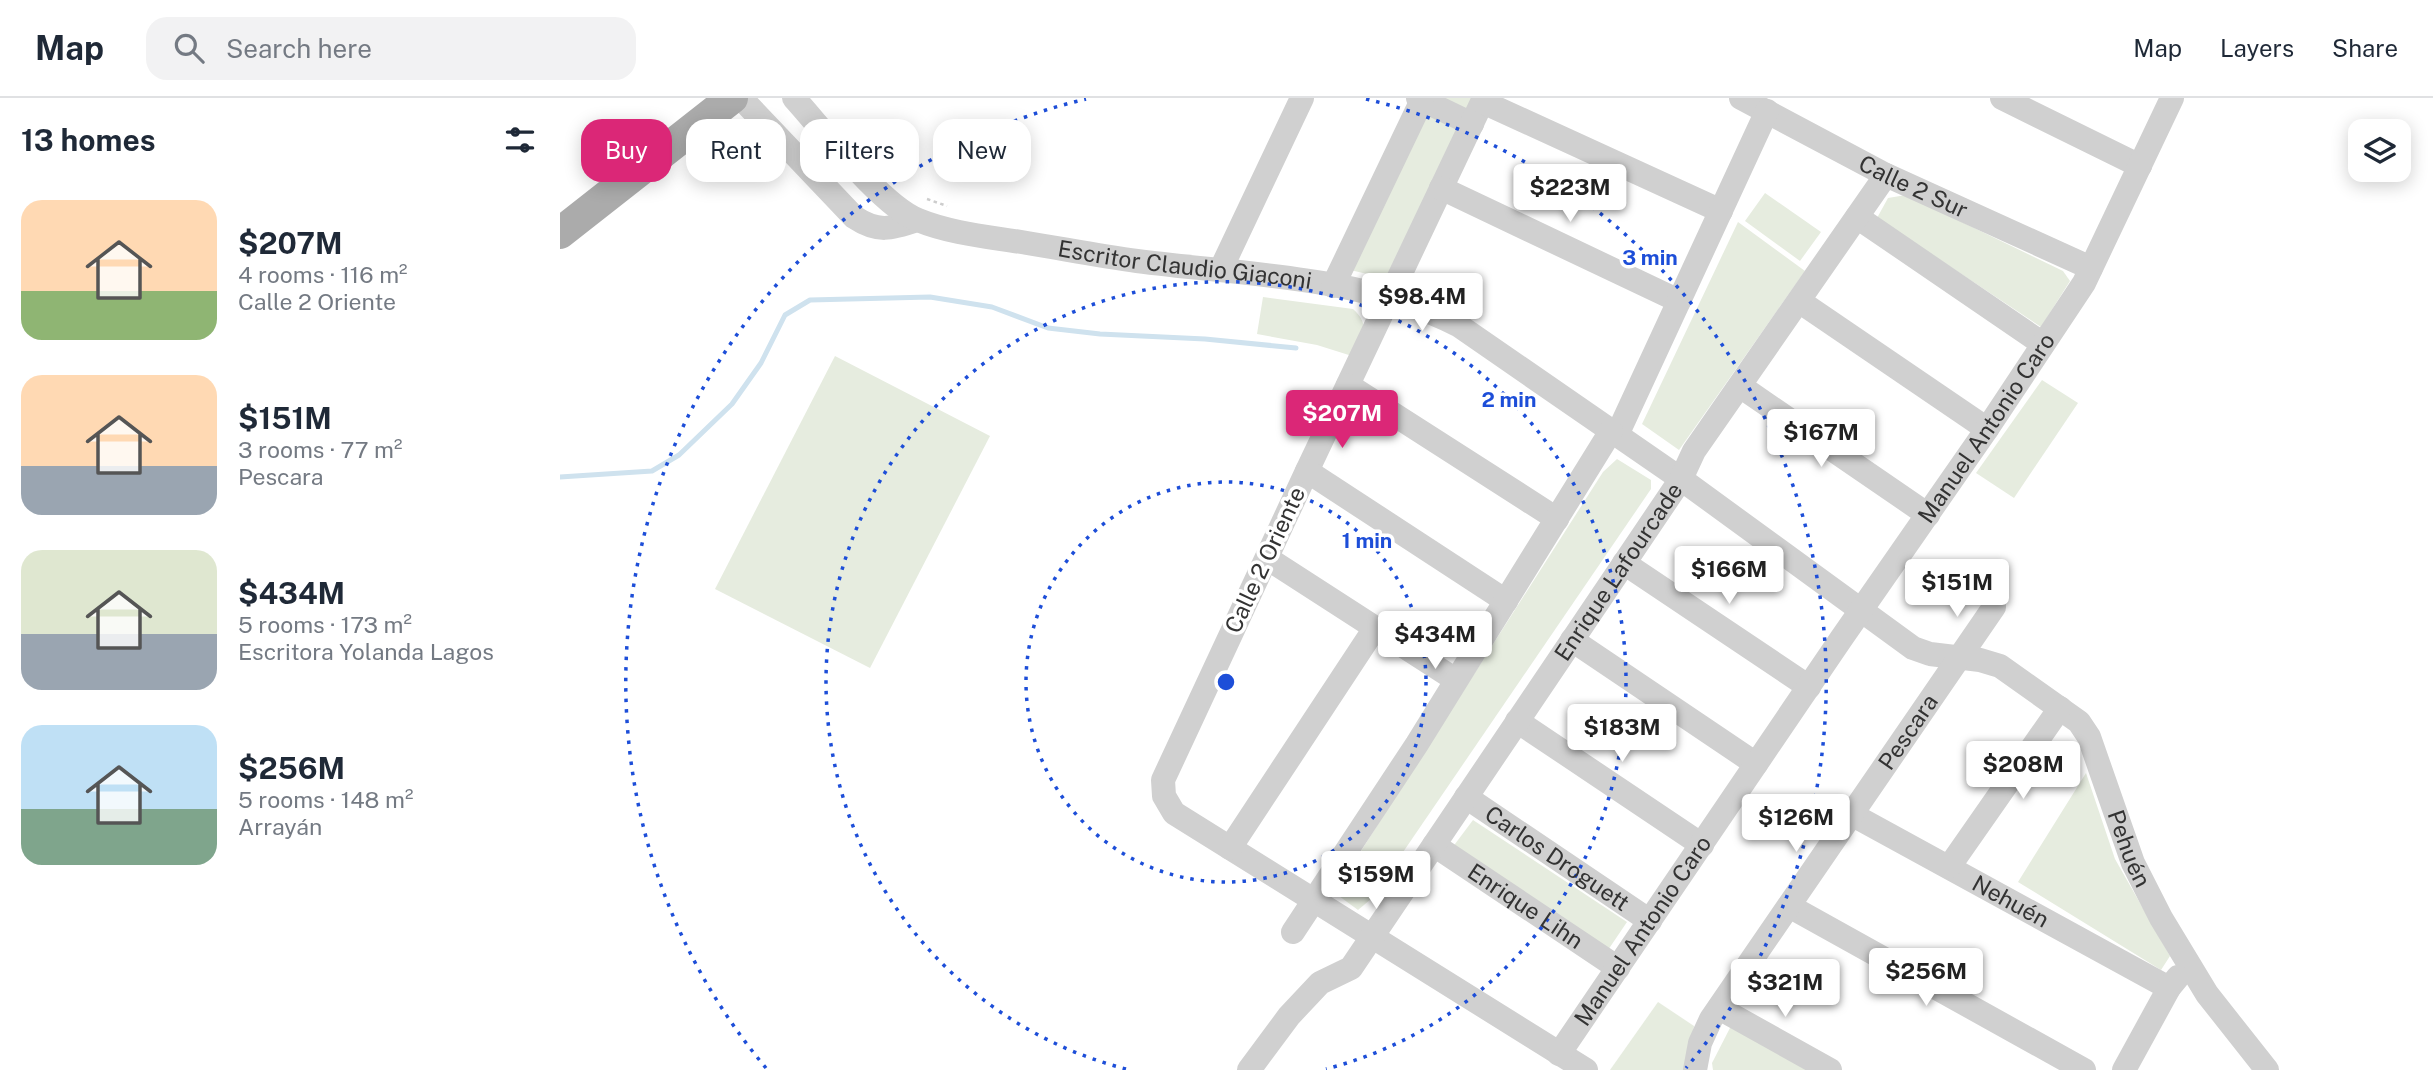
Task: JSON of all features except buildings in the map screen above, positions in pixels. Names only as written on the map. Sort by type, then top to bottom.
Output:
[{"type":"main road","points":[[560,233],[732,98]]},
{"type":"street","name":"Escritor Claudio Giaconi","points":[[741,98],[861,222],[883,229],[917,208]]},
{"type":"street","name":"Escritor Claudio Giaconi","points":[[794,98],[890,203],[917,208],[971,234],[1125,259],[1334,286],[1389,298],[1435,313],[1458,325],[1681,479],[1861,609]]},
{"type":"street","points":[[1221,270],[1302,98]]},
{"type":"street","name":"Calle 2 Sur","points":[[1741,98],[1886,175],[2091,268]]},
{"type":"street","points":[[2002,98],[2140,166]]},
{"type":"street","name":"Manuel Antonio Caro","points":[[1559,1054],[2043,344],[2091,268],[2172,98]]},
{"type":"street","points":[[1334,286],[1420,99],[1480,108],[1721,211]]},
{"type":"street","name":"Calle 2 Oriente","points":[[1230,848],[1174,813],[1164,796],[1163,780],[1480,108]]},
{"type":"street","points":[[1293,932],[1614,433],[1767,111]]},
{"type":"street","name":"Enrique Lafourcade","points":[[1249,1070],[1289,1016],[1320,983],[1351,968],[1681,479],[1694,452],[1886,175]]},
{"type":"street","points":[[1441,188],[1679,301]]},
{"type":"street","points":[[1857,217],[2043,344]]},
{"type":"street","points":[[1799,301],[1987,429]]},
{"type":"street","points":[[1348,385],[1557,519]]},
{"type":"street","points":[[1740,386],[1928,515]]},
{"type":"street","points":[[1307,471],[1506,601]]},
{"type":"street","points":[[1267,558],[1456,680]]},
{"type":"street","points":[[1624,563],[1809,687]]},
{"type":"street","name":"Pescara","points":[[1695,1070],[1704,1031],[1994,607]]},
{"type":"street","name":"Pehuén","points":[[1861,609],[1913,648],[1930,654],[1980,660],[2000,666],[2079,722],[2089,737],[2133,863],[2161,918],[2189,967],[2226,1020],[2267,1070]]},
{"type":"street","points":[[1375,628],[1230,848],[1586,1070]]},
{"type":"street","points":[[1572,640],[1756,764]]},
{"type":"street","points":[[1949,867],[2060,708]]},
{"type":"street","points":[[1517,721],[1702,845]]},
{"type":"street","name":"Carlos Droguett","points":[[1466,797],[1650,921]]},
{"type":"street","name":"Nehuén","points":[[1852,814],[2169,988]]},
{"type":"street","name":"Enrique Lihn","points":[[1434,845],[1618,968]]},
{"type":"street","points":[[1789,906],[2084,1070]]},
{"type":"street","points":[[2124,1070],[2169,988],[2189,967]]},
{"type":"street","points":[[1719,1008],[1830,1070]]},
{"type":"path","points":[[917,208],[954,209]]},
{"type":"shaded area","points":[[1428,98],[1474,98],[1389,279],[1350,270]]},
{"type":"shaded area","points":[[1765,193],[1821,232],[1800,261],[1745,221]]},
{"type":"shaded area","points":[[1906,195],[2063,271],[2070,281],[2041,327],[1877,218],[1888,198]]},
{"type":"shaded area","points":[[1738,222],[1805,271],[1679,450],[1642,424]]},
{"type":"shaded area","points":[[1263,297],[1353,309],[1362,321],[1363,331],[1352,356],[1317,345],[1257,334]]},
{"type":"shaded area","points":[[835,356],[990,436],[870,668],[715,589]]},
{"type":"shaded area","points":[[2042,380],[2078,403],[2014,498],[1976,473]]},
{"type":"shaded area","points":[[1617,459],[1651,480],[1651,489],[1371,899],[1358,910],[1339,896],[1338,887],[1603,472]]},
{"type":"shaded area","points":[[2086,773],[2115,859],[2170,956],[2161,970],[2018,882]]},
{"type":"shaded area","points":[[1473,820],[1627,922],[1606,953],[1452,848]]},
{"type":"shaded area","points":[[1658,1002],[1694,1026],[1688,1070],[1610,1070]]},
{"type":"shaded area","points":[[1731,1026],[1808,1070],[1713,1070],[1712,1063]]},
{"type":"waterway","points":[[560,477],[652,471],[679,455],[732,404],[761,363],[785,315],[810,300],[930,297],[992,307],[1048,328],[1296,348]]}]
